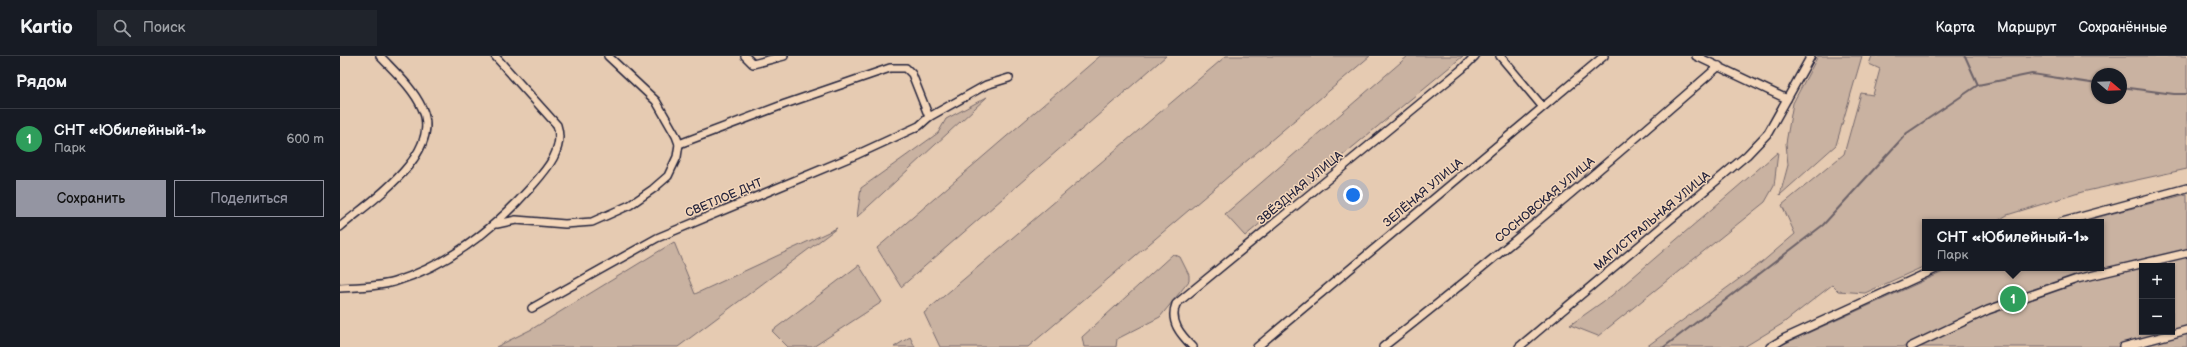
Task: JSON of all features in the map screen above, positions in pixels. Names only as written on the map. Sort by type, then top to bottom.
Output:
[{"type":"street","points":[[340,227],[411,165],[421,149],[425,135],[426,121],[423,110],[417,98],[380,56]]},
{"type":"street","points":[[340,288],[393,283],[410,276],[468,245],[496,224],[539,178],[556,152],[560,138],[557,125],[554,119],[495,56]]},
{"type":"street","points":[[496,224],[516,220],[565,224],[592,222],[618,212],[653,189],[668,176],[677,157],[679,144],[672,128],[656,101],[608,56]]},
{"type":"street","points":[[745,56],[753,64],[784,56]]},
{"type":"street","name":"ЗВЁЗДНАЯ УЛИЦА","points":[[1193,347],[1181,334],[1176,325],[1173,317],[1176,304],[1462,69],[1475,56]]},
{"type":"street","points":[[1500,56],[1542,106]]},
{"type":"street","name":"ЗЕЛЁНАЯ УЛИЦА","points":[[1257,347],[1542,106],[1604,56]]},
{"type":"street","points":[[1696,56],[1787,100]]},
{"type":"street","name":"МАГИСТРАЛЬНАЯ УЛИЦА","points":[[1519,347],[1747,156],[1768,132],[1811,56]]},
{"type":"street","name":"СОСНОВСКАЯ УЛИЦА","points":[[1383,347],[1434,307],[1636,139],[1718,66]]},
{"type":"street","points":[[679,144],[785,104],[898,67],[906,68],[912,74],[929,117]]},
{"type":"street","name":"СВЕТЛОЕ ДНТ","points":[[532,308],[657,238],[856,156],[919,126],[929,117],[986,84],[1009,78]]},
{"type":"street","points":[[2073,219],[2187,188]]},
{"type":"street","points":[[1910,347],[1988,310],[2077,279],[2187,253]]},
{"type":"street","points":[[1770,347],[1785,338],[1931,271]]},
{"type":"street","points":[[2123,347],[2187,330]]},
{"type":"shaded area","points":[[1100,56],[1166,56],[901,287],[877,248]]},
{"type":"shaded area","points":[[1226,56],[1370,56],[1028,347],[940,347],[924,313]]},
{"type":"shaded area","points":[[1408,56],[1463,56],[1245,236],[1225,214]]},
{"type":"shaded area","points":[[1818,56],[1862,56],[1836,145],[1780,195],[1788,165],[1786,143],[1793,103]]},
{"type":"shaded area","points":[[1872,56],[2187,56],[2187,169],[2082,192],[2007,215],[2001,219],[1922,219],[1922,267],[1865,293],[1838,291],[1832,285],[1782,324],[1744,347],[1646,347],[1761,263],[1795,234],[1782,205],[1844,154],[1861,93],[1873,95],[1880,69],[1869,64]]},
{"type":"shaded area","points":[[987,97],[857,217],[861,188],[938,133],[946,119]]},
{"type":"shaded area","points":[[1778,152],[1774,186],[1765,202],[1598,336],[1570,325],[1611,296]]},
{"type":"shaded area","points":[[2187,194],[2187,347],[1777,347],[1945,271],[2104,271],[2104,219],[2091,219]]},
{"type":"shaded area","points":[[837,228],[678,347],[496,347],[532,329],[674,242],[695,294]]},
{"type":"shaded area","points":[[1173,254],[1180,257],[1189,275],[1189,281],[1160,317],[1117,339],[1116,347],[1084,347],[1082,337]]},
{"type":"shaded area","points":[[859,265],[882,302],[813,347],[788,347],[772,331]]},
{"type":"shaded area","points":[[910,337],[915,347],[894,347]]},
{"type":"waterway","points":[[1965,56],[1978,85],[2032,74],[2091,83]]},
{"type":"waterway","points":[[1664,347],[1823,225],[1907,133],[1978,85]]},
{"type":"waterway","points":[[2127,88],[2174,94],[2187,94]]},
{"type":"place","name":"СНТ «Юбилейный-1»","points":[[2013,299]]}]
